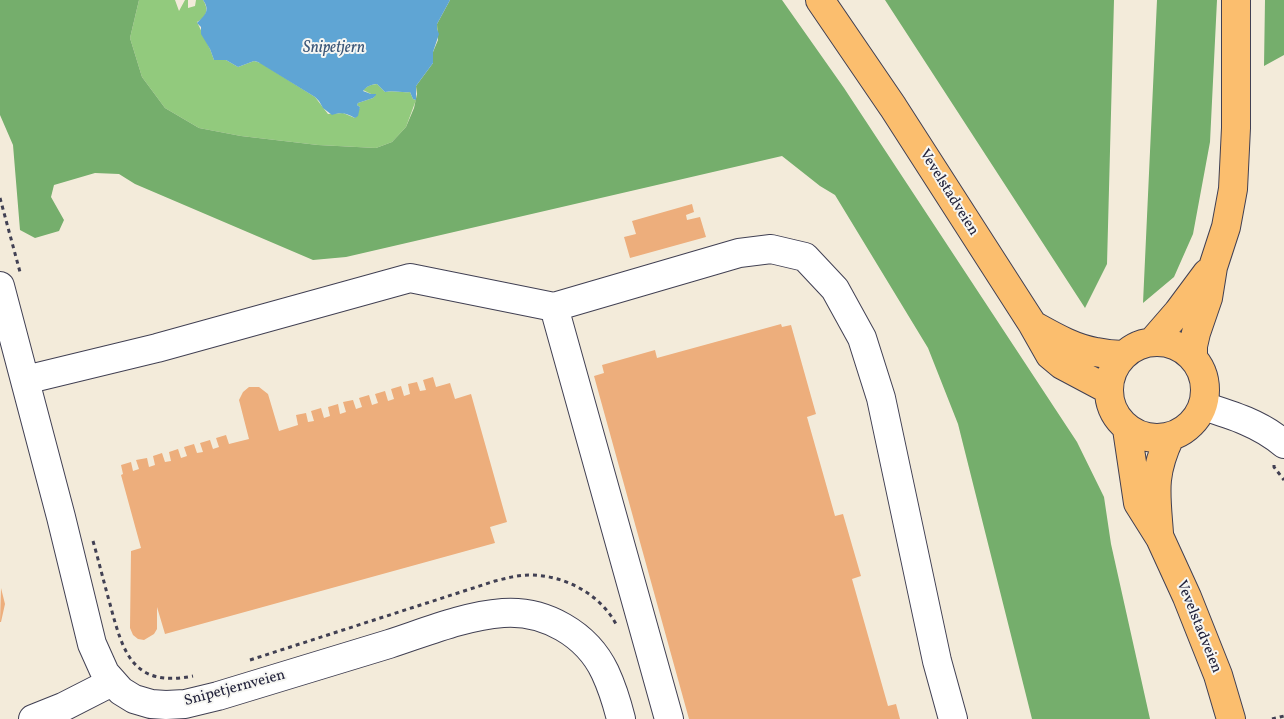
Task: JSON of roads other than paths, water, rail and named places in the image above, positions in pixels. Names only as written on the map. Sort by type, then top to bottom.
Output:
[{"type":"main road","name":"Vevelstadveien","points":[[820,0],[893,106],[1019,306],[1033,325],[1050,355],[1062,365],[1109,390],[1110,401],[1114,411],[1119,421],[1127,429],[1138,503],[1160,538],[1198,621],[1218,675],[1231,719]]},
{"type":"main road","points":[[1193,358],[1193,346],[1208,298],[1213,267],[1226,227],[1233,188],[1236,128],[1236,0]]},
{"type":"main road","points":[[1152,342],[1213,267]]},
{"type":"main road","name":"Vevelstadveien","points":[[1033,325],[1081,348],[1097,353],[1124,356]]},
{"type":"main road","points":[[1109,390],[1113,371],[1124,356],[1137,346],[1152,342],[1164,342],[1185,350],[1202,371],[1206,386],[1204,406],[1191,426],[1181,433],[1159,439],[1148,438],[1127,429]]},
{"type":"main road","name":"Vevelstadveien","points":[[1160,538],[1156,499],[1157,473],[1160,459],[1170,437]]},
{"type":"street","points":[[25,380],[167,345],[410,278],[554,308],[739,253],[771,248],[805,257],[835,289],[862,338],[881,398],[936,661],[953,719]]},
{"type":"street","name":"Snipetjernveien","points":[[10,280],[4,318],[25,380],[92,644],[98,660],[112,682],[121,691],[134,699],[151,704],[185,704],[218,696],[462,622],[504,613],[525,614],[541,617],[557,624],[572,632],[584,642],[605,671],[621,719]]},
{"type":"street","points":[[554,308],[669,719]]},
{"type":"street","points":[[1204,406],[1248,421],[1284,444]]},
{"type":"street","points":[[33,719],[63,707],[112,682]]},
{"type":"water","name":"Snipetjern","points":[[203,0],[450,0],[437,24],[439,34],[433,52],[433,63],[416,86],[416,100],[413,99],[410,92],[385,92],[377,84],[371,85],[363,91],[376,95],[373,98],[358,103],[357,105],[360,107],[358,116],[355,118],[344,114],[332,115],[323,108],[315,97],[258,62],[254,61],[238,67],[226,60],[214,60],[201,34],[201,27],[197,23],[204,16],[206,10]]}]
